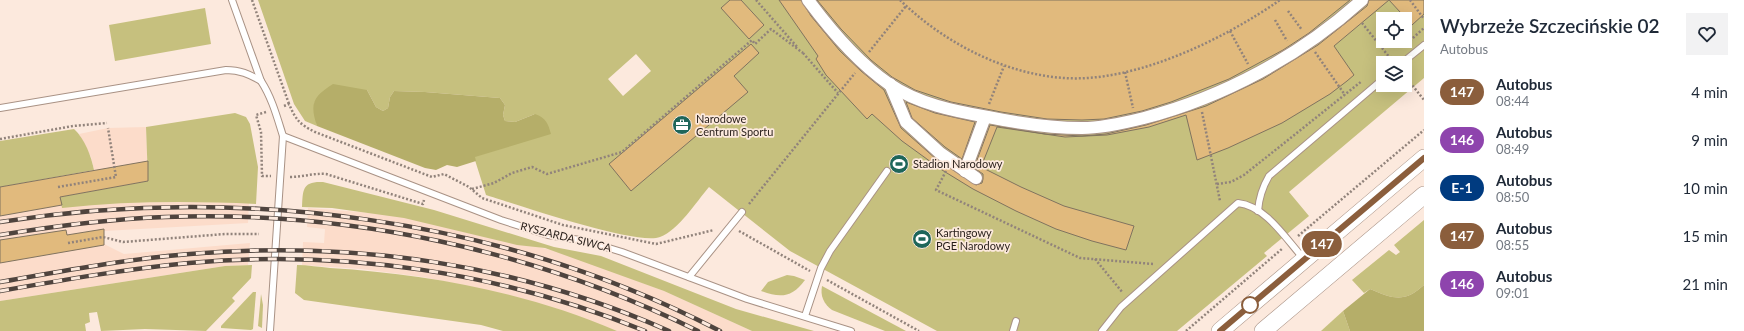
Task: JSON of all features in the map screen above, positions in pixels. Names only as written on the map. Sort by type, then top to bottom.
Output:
[{"type":"main road","points":[[1220,331],[1424,158]]},
{"type":"main road","points":[[1263,331],[1424,195]]},
{"type":"street","points":[[808,0],[825,22],[857,57],[890,84],[922,101],[985,117],[1041,125],[1083,128],[1124,123],[1165,112],[1239,83],[1279,62],[1320,34],[1362,0]]},
{"type":"street","points":[[890,84],[906,122],[940,153],[976,178]]},
{"type":"street","points":[[965,171],[985,117]]},
{"type":"lane","points":[[232,0],[261,82],[270,97],[283,136],[270,331]]},
{"type":"lane","points":[[1411,56],[1424,45]]},
{"type":"lane","points":[[0,108],[226,70],[238,70],[248,73],[261,82]]},
{"type":"lane","points":[[1258,211],[1259,198],[1263,186],[1269,176],[1376,85]]},
{"type":"lane","name":"RYSZARDA SIWCA","points":[[283,136],[501,220],[548,235],[586,241],[622,252],[747,299],[851,331]]},
{"type":"lane","points":[[805,316],[818,275],[830,251],[887,171]]},
{"type":"lane","points":[[1102,331],[1110,319],[1129,300],[1238,203],[1247,204],[1258,211],[1304,259]]},
{"type":"lane","points":[[689,277],[742,212]]},
{"type":"lane","points":[[1013,331],[1016,321]]},
{"type":"path","points":[[252,0],[289,104]]},
{"type":"path","points":[[756,0],[838,93]]},
{"type":"path","points":[[900,0],[950,39],[1004,66],[1034,74],[1065,78],[1095,78],[1125,72],[1182,53],[1230,31],[1280,0]]},
{"type":"path","points":[[1410,0],[1424,19]]},
{"type":"path","points":[[879,38],[906,6]]},
{"type":"path","points":[[1288,11],[1302,30]]},
{"type":"path","points":[[1275,20],[1286,40]]},
{"type":"path","points":[[1362,23],[1388,56]]},
{"type":"path","points":[[472,189],[494,183],[512,173],[532,167],[547,174],[622,152],[752,40],[755,44],[771,29],[803,53]]},
{"type":"path","points":[[1230,31],[1250,68]]},
{"type":"path","points":[[1313,49],[1345,95]]},
{"type":"path","points":[[989,104],[1004,66]]},
{"type":"path","points":[[1372,73],[1376,70]]},
{"type":"path","points":[[1125,72],[1134,113]]},
{"type":"path","points":[[1217,184],[1231,182],[1244,175],[1366,78]]},
{"type":"path","points":[[742,212],[846,85]]},
{"type":"path","points":[[1412,85],[1424,100]]},
{"type":"path","points":[[1201,108],[1220,201]]},
{"type":"path","points":[[0,139],[73,126],[108,123]]},
{"type":"path","points":[[58,187],[116,177],[108,128]]},
{"type":"path","points":[[1186,331],[1289,242],[1424,130]]},
{"type":"path","points":[[946,171],[936,190],[1080,258],[1167,265]]},
{"type":"path","points":[[432,177],[444,174],[472,189],[482,198],[563,224],[656,244],[730,226],[919,331]]},
{"type":"path","points":[[68,243],[103,237],[123,242],[225,234],[259,234]]},
{"type":"path","points":[[1095,259],[1129,300]]},
{"type":"shaded area","name":"Stadion Narodowy","points":[[258,0],[1424,0],[1424,78],[1412,88],[1412,56],[1376,56],[1376,92],[1407,92],[1289,192],[1309,216],[1264,253],[1267,256],[1177,331],[937,331],[790,251],[709,187],[687,215],[674,228],[660,237],[647,238],[627,236],[576,223],[486,195],[474,157],[535,114],[515,122],[505,121],[503,115],[505,105],[500,98],[394,91],[390,97],[388,108],[383,111],[376,107],[367,90],[314,103],[317,126],[305,121],[294,104]],"holes":[[[636,54],[651,71],[623,96],[608,79]]]},
{"type":"shaded area","points":[[205,8],[211,44],[115,61],[109,25]]},
{"type":"shaded area","points":[[333,84],[367,90],[376,107],[383,111],[388,108],[390,97],[394,91],[500,98],[505,105],[503,115],[505,121],[515,122],[535,114],[542,117],[546,121],[551,134],[475,157],[476,161],[457,167],[447,165],[436,170],[425,168],[317,126],[313,111],[315,101],[321,92]]},
{"type":"shaded area","points":[[235,113],[246,117],[250,124],[258,167],[256,204],[159,202],[62,208],[60,197],[148,181],[146,127]]},
{"type":"shaded area","points":[[146,127],[148,181],[226,202],[249,203],[248,223],[104,231],[104,244],[124,254],[250,243],[248,265],[225,266],[0,301],[0,187],[94,170],[91,157],[79,134],[108,128]]},
{"type":"shaded area","points":[[74,129],[87,148],[94,170],[0,187],[0,141]]},
{"type":"shaded area","points":[[316,182],[323,182],[434,210],[554,247],[601,256],[736,309],[814,331],[752,331],[664,291],[545,248],[517,245],[404,218],[332,208],[302,207],[304,191],[307,185]]},
{"type":"shaded area","points":[[308,208],[413,216],[563,253],[664,291],[752,331],[617,331],[553,308],[486,290],[423,277],[361,269],[302,265],[303,242],[324,243],[325,229],[307,227]]},
{"type":"shaded area","points":[[1424,220],[1424,285],[1410,295],[1398,298],[1370,289],[1364,293],[1352,280],[1389,250],[1396,255],[1400,252],[1394,245]]},
{"type":"shaded area","points":[[252,265],[251,278],[232,298],[235,301],[206,331],[145,329],[101,331],[97,312],[89,313],[90,322],[85,324],[86,331],[0,331],[0,301],[225,266]]},
{"type":"shaded area","points":[[297,265],[403,275],[476,287],[548,306],[583,317],[617,331],[503,331],[481,325],[304,300],[295,293]]},
{"type":"shaded area","points":[[787,275],[805,280],[795,290],[785,295],[774,295],[761,291],[768,282]]},
{"type":"shaded area","points":[[1424,285],[1424,331],[1350,331],[1343,311],[1370,289],[1398,298],[1410,295]]},
{"type":"shaded area","points":[[822,286],[906,331],[885,331],[832,310],[823,300]]},
{"type":"shaded area","points":[[253,292],[256,292],[253,329],[221,328],[221,326]]},
{"type":"shaded area","points":[[261,294],[263,305],[262,328],[258,326]]},
{"type":"shaded area","points":[[1343,311],[1350,331],[1321,331]]},
{"type":"building","points":[[730,0],[741,0],[764,25],[749,39],[721,8]]},
{"type":"building","points":[[779,0],[801,0],[811,16],[840,51],[884,90],[901,128],[936,159],[976,185],[982,183],[983,174],[974,168],[990,125],[1045,134],[1082,136],[1106,134],[1146,125],[1206,106],[1263,79],[1318,45],[1367,6],[1369,0],[1389,0],[1334,46],[1354,75],[1347,81],[1330,94],[1282,123],[1228,148],[1197,160],[1186,115],[1149,127],[1107,135],[1065,137],[997,127],[981,167],[1064,206],[1134,226],[1126,250],[1056,229],[1016,211],[973,189],[942,170],[902,141],[872,114],[867,119],[826,75],[816,59],[818,56]]},
{"type":"building","points":[[817,0],[1350,0],[1309,33],[1283,50],[1229,79],[1171,102],[1142,111],[1104,119],[1082,120],[1047,119],[1001,112],[951,102],[915,90],[892,77],[871,60],[841,29]]},
{"type":"building","points":[[1389,0],[1424,0],[1424,14],[1412,25],[1412,12],[1400,12]]},
{"type":"building","name":"Narodowe Centrum Sportu","points":[[751,44],[759,53],[734,76],[748,92],[631,191],[609,164]]},
{"type":"building","points":[[906,102],[935,113],[975,122],[962,159],[945,147],[912,118]]},
{"type":"building","points":[[148,161],[148,181],[60,197],[62,205],[0,216],[0,187]]},
{"type":"building","points":[[104,229],[104,245],[0,263],[0,240],[66,230],[67,235]]},
{"type":"railway","points":[[0,222],[91,211],[184,207],[277,210],[369,220],[460,237],[550,261],[637,292],[720,331]]},
{"type":"railway","points":[[0,235],[82,223],[165,217],[234,217],[302,220],[371,229],[439,241],[506,257],[571,278],[636,303],[698,331]]},
{"type":"railway","points":[[0,282],[118,262],[190,254],[251,251],[313,251],[374,255],[434,262],[494,274],[554,289],[612,308],[669,331]]},
{"type":"railway","points":[[0,291],[165,265],[247,259],[305,259],[363,263],[421,270],[478,280],[535,294],[590,311],[645,331]]},
{"type":"bus line","name":"147","points":[[1220,331],[1424,158]]},
{"type":"place","name":"Narodowe Centrum Sportu","points":[[682,125]]},
{"type":"place","name":"Stadion Narodowy","points":[[899,164]]},
{"type":"place","name":"Kartingowy PGE Narodowy","points":[[922,239]]}]
